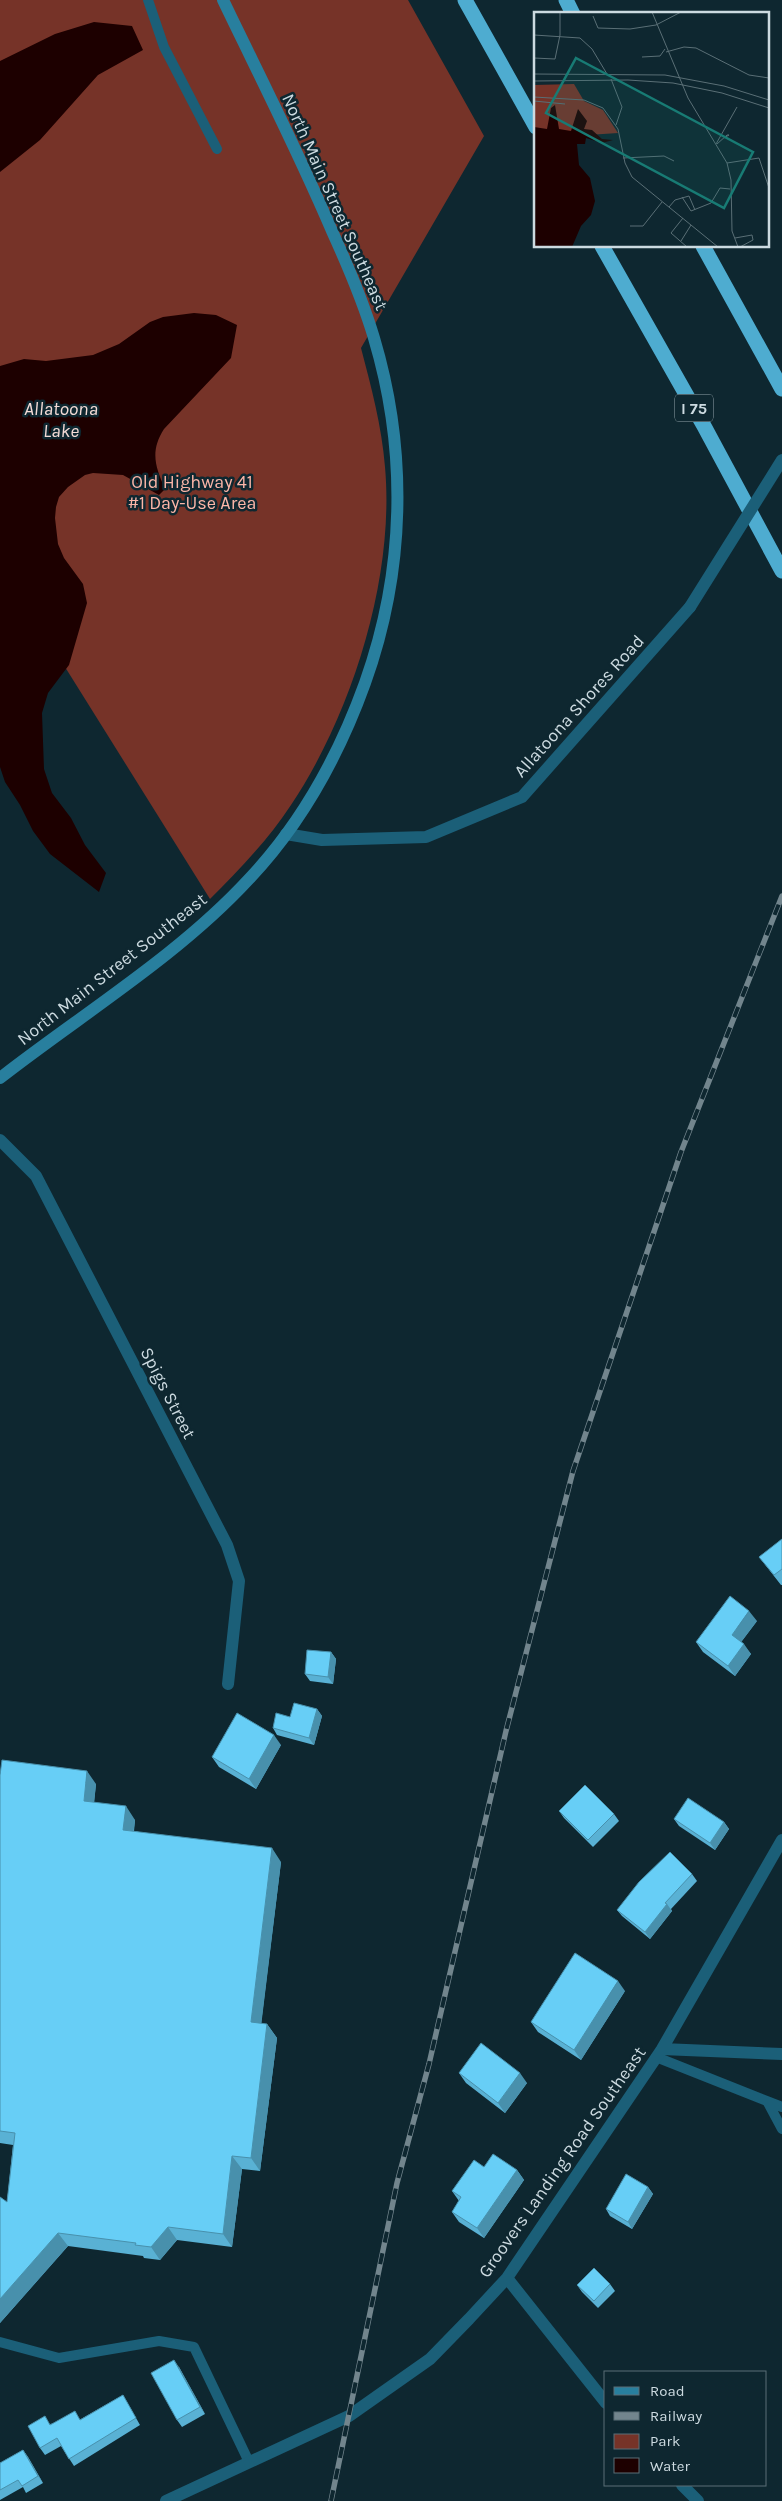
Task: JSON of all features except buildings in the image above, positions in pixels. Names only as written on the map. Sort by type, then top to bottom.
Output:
[{"type":"highway","points":[[465,0],[534,124]]},
{"type":"highway","points":[[566,0],[572,12]]},
{"type":"highway","name":"I 75","points":[[603,248],[704,426],[782,571]]},
{"type":"highway","points":[[705,248],[782,389]]},
{"type":"street","name":"North Main Street Southeast","points":[[0,1078],[178,945],[250,879],[312,798],[337,750],[354,711],[376,649],[388,599],[396,552],[398,523],[396,458],[385,381],[374,337],[361,300],[316,194],[224,0]]},
{"type":"street","name":"Allatoona Shores Road","points":[[286,834],[322,840],[426,837],[522,797],[690,607],[782,460]]},
{"type":"street","name":"Spigs Street","points":[[0,1140],[36,1176],[227,1545],[239,1581],[228,1684]]},
{"type":"street","name":"Groovers Landing Road Southeast","points":[[166,2501],[349,2416],[430,2359],[507,2278],[659,2053],[782,1840]]},
{"type":"street","points":[[659,2053],[782,2054]]},
{"type":"street","points":[[507,2278],[604,2400]]},
{"type":"street","points":[[683,2486],[698,2501]]},
{"type":"lane","points":[[148,0],[164,47],[217,149]]},
{"type":"lane","points":[[659,2053],[782,2106]]},
{"type":"lane","points":[[767,2101],[782,2129]]},
{"type":"lane","points":[[0,2342],[59,2358],[159,2341],[194,2347],[249,2462]]},
{"type":"green space","name":"Old Highway 41 #1 Day-Use Area","points":[[0,0],[408,0],[484,136],[361,348],[379,422],[385,467],[386,509],[383,553],[376,598],[365,643],[350,687],[333,729],[313,769],[291,805],[263,842],[210,899],[15,587],[0,576]]},
{"type":"water","points":[[94,22],[132,26],[143,50],[98,75],[40,140],[0,172],[0,61],[55,34]]},
{"type":"water","name":"Allatoona Lake","points":[[194,313],[216,315],[237,325],[231,358],[164,429],[160,437],[157,444],[156,459],[165,489],[159,495],[123,475],[93,473],[85,475],[68,487],[59,497],[56,507],[55,518],[58,544],[64,558],[83,584],[87,603],[69,665],[48,693],[42,713],[44,769],[52,793],[71,818],[85,845],[106,873],[99,892],[50,854],[33,831],[20,805],[5,782],[0,767],[0,366],[24,359],[46,361],[93,355],[119,344],[150,322],[163,317]]},
{"type":"railway","points":[[331,2501],[397,2183],[429,2064],[506,1731],[573,1471],[681,1152],[782,896]]}]
